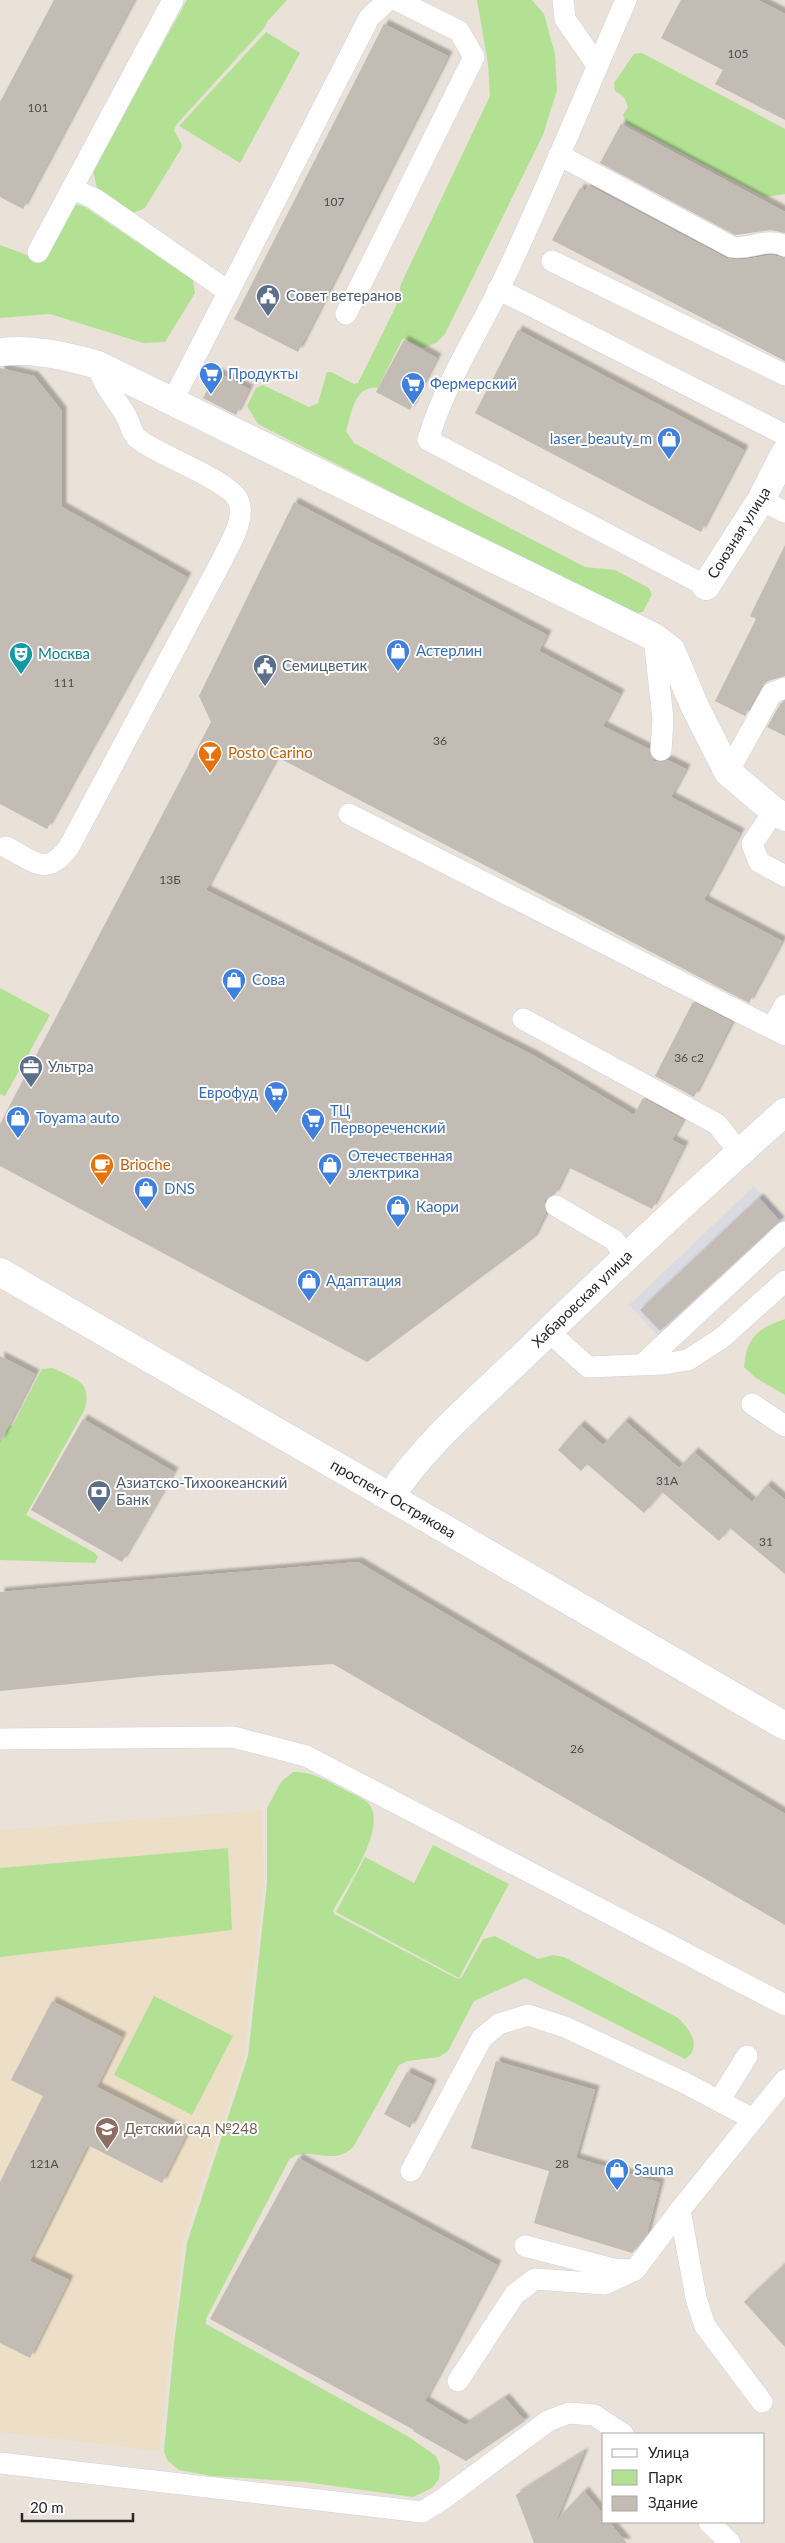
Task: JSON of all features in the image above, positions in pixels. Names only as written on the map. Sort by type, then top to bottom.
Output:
[{"type":"street","points":[[0,352],[16,350],[60,354],[98,365],[654,637],[671,650],[695,707],[728,772],[780,814]]},
{"type":"street","name":"Союзная улица","points":[[706,586],[773,506],[785,453]]},
{"type":"street","name":"Хабаровская улица","points":[[390,1497],[433,1442],[626,1257],[785,1112]]},
{"type":"street","name":"проспект Острякова","points":[[0,1272],[785,1726]]},
{"type":"lane","points":[[38,252],[173,0]]},
{"type":"lane","points":[[172,402],[369,18],[388,0]]},
{"type":"lane","points":[[346,314],[474,57],[459,31],[397,0]]},
{"type":"lane","points":[[563,0],[565,19],[597,65]]},
{"type":"lane","points":[[626,0],[559,155],[498,289],[472,336],[444,396],[428,440],[706,586]]},
{"type":"lane","points":[[559,155],[732,247],[743,249],[764,242],[779,243],[785,246]]},
{"type":"lane","points":[[73,189],[95,199],[229,292]]},
{"type":"lane","points":[[552,260],[785,374]]},
{"type":"lane","points":[[498,289],[785,435]]},
{"type":"lane","points":[[6,847],[40,865],[48,865],[58,861],[69,847],[222,560],[241,516],[239,501],[229,488],[150,447],[135,436],[125,414],[114,400],[100,374],[98,365]]},
{"type":"lane","points":[[654,637],[663,719],[661,750]]},
{"type":"lane","points":[[728,772],[772,693],[785,688]]},
{"type":"lane","points":[[349,814],[779,1031],[785,1005]]},
{"type":"lane","points":[[780,814],[752,844],[759,862],[785,876]]},
{"type":"lane","points":[[523,1019],[717,1124],[740,1152]]},
{"type":"lane","points":[[556,1206],[614,1240],[626,1257]]},
{"type":"lane","points":[[643,1364],[785,1232]]},
{"type":"lane","points":[[548,1331],[588,1367],[663,1364],[688,1360],[723,1337],[785,1281]]},
{"type":"lane","points":[[752,1404],[785,1426]]},
{"type":"lane","points":[[0,1739],[233,1737],[306,1756],[785,2005]]},
{"type":"lane","points":[[411,2172],[482,2038],[499,2024],[528,2015],[564,2026],[753,2119]]},
{"type":"lane","points":[[719,2101],[747,2056]]},
{"type":"lane","points":[[458,2381],[515,2294],[535,2279],[605,2284],[635,2270],[680,2210],[753,2119],[784,2084]]},
{"type":"lane","points":[[680,2210],[696,2298],[705,2326],[762,2402]]},
{"type":"lane","points":[[525,2246],[613,2269],[635,2270]]},
{"type":"lane","points":[[0,2463],[422,2512],[443,2500],[548,2420],[569,2413],[594,2415],[622,2433]]},
{"type":"lane","points":[[710,2523],[730,2543]]},
{"type":"shaded area","points":[[754,1186],[785,1218],[785,1228],[664,1342],[629,1305]]},
{"type":"shaded area","name":"Детский сад №248","points":[[262,1810],[264,1884],[244,2057],[183,2243],[159,2451],[0,2432],[0,1830]]},
{"type":"green space","points":[[187,0],[287,0],[177,124],[174,130],[182,145],[181,149],[145,208],[133,213],[97,189],[93,170]]},
{"type":"green space","points":[[477,0],[532,0],[544,14],[555,54],[557,90],[543,135],[445,334],[436,343],[423,348],[403,338],[378,388],[370,388],[364,391],[355,402],[346,431],[354,443],[466,505],[585,567],[615,570],[649,588],[652,594],[643,612],[636,613],[540,568],[258,424],[247,406],[256,388],[263,385],[309,407],[318,403],[327,372],[331,372],[354,384],[358,383],[396,306],[401,284],[490,96],[488,64]]},
{"type":"green space","points":[[266,32],[300,53],[240,163],[179,126]]},
{"type":"green space","points":[[642,53],[785,129],[785,194],[765,197],[626,123],[623,115],[628,107],[624,97],[615,91],[614,83],[634,54]]},
{"type":"green space","points":[[75,204],[85,207],[193,280],[195,293],[165,342],[143,343],[50,314],[0,318],[0,245],[35,258]]},
{"type":"green space","points":[[0,988],[50,1015],[5,1096],[0,1094]]},
{"type":"green space","points":[[785,1319],[785,1395],[756,1378],[744,1367],[747,1349],[755,1336],[767,1326]]},
{"type":"green space","points":[[53,1368],[80,1383],[86,1394],[86,1401],[84,1411],[26,1515],[95,1553],[98,1557],[95,1563],[0,1560],[0,1423],[7,1427],[13,1425],[42,1369]]},
{"type":"green space","points":[[293,1772],[313,1775],[365,1800],[373,1812],[374,1825],[364,1856],[333,1911],[334,1914],[458,1979],[462,1977],[483,1939],[495,1936],[538,1959],[553,1955],[564,1957],[678,2018],[687,2027],[694,2044],[690,2054],[685,2059],[525,1978],[474,2001],[448,2051],[439,2057],[408,2061],[399,2065],[354,2146],[346,2153],[338,2156],[304,2154],[296,2155],[289,2160],[206,2319],[206,2324],[409,2437],[436,2456],[440,2466],[439,2479],[432,2488],[413,2497],[305,2482],[211,2476],[179,2470],[167,2460],[164,2451],[174,2344],[187,2243],[248,2056],[267,1884],[267,1808],[281,1782]]},
{"type":"green space","points":[[433,1845],[509,1884],[459,1978],[336,1912],[365,1857],[414,1883]]},
{"type":"green space","points":[[228,1848],[232,1930],[0,1957],[0,1868]]},
{"type":"green space","points":[[154,1996],[233,2036],[192,2115],[114,2075]]},
{"type":"building","points":[[54,0],[134,0],[23,209],[0,197],[0,102]]},
{"type":"building","points":[[681,0],[758,0],[785,14],[785,120],[715,84],[723,70],[661,38]]},
{"type":"building","points":[[384,24],[448,56],[298,352],[234,319]]},
{"type":"building","points":[[621,124],[785,212],[785,233],[771,230],[735,235],[600,163]]},
{"type":"building","points":[[588,185],[726,258],[740,260],[771,255],[785,258],[785,361],[552,240],[580,188],[585,191]]},
{"type":"building","points":[[518,330],[744,450],[701,532],[475,413]]},
{"type":"building","points":[[404,340],[437,358],[410,410],[376,392]]},
{"type":"building","points":[[0,368],[34,376],[62,411],[62,507],[187,577],[47,829],[0,804]]},
{"type":"building","points":[[216,372],[249,389],[236,415],[203,398]]},
{"type":"building","points":[[294,502],[547,635],[539,651],[620,694],[603,726],[649,749],[654,761],[668,760],[686,769],[671,797],[740,833],[704,900],[782,941],[749,1003],[277,757],[206,890],[533,1055],[634,1115],[643,1098],[683,1120],[672,1140],[684,1146],[652,1209],[568,1167],[555,1194],[545,1200],[546,1213],[533,1239],[367,1362],[0,1166],[0,1124],[211,722],[199,696]]},
{"type":"building","points":[[785,545],[785,676],[768,681],[761,686],[745,716],[715,701],[756,619],[750,616]]},
{"type":"building","points":[[785,701],[785,736],[767,727],[781,703]]},
{"type":"building","points":[[693,1002],[732,1022],[694,1097],[655,1076]]},
{"type":"building","points":[[759,1198],[780,1221],[660,1331],[640,1310]]},
{"type":"building","points":[[0,1356],[35,1374],[0,1443]]},
{"type":"building","points":[[83,1419],[174,1472],[122,1562],[31,1510]]},
{"type":"building","points":[[625,1421],[679,1468],[694,1452],[752,1502],[767,1485],[785,1500],[785,1574],[730,1528],[719,1541],[662,1492],[644,1513],[587,1464],[581,1471],[558,1450],[580,1425],[603,1445],[591,1459]]},
{"type":"building","points":[[358,1562],[785,1814],[785,1925],[333,1664],[151,1676],[0,1691],[0,1592]]},
{"type":"building","points":[[52,2001],[122,2037],[97,2087],[187,2133],[162,2183],[88,2145],[30,2261],[69,2280],[30,2358],[0,2343],[0,2182],[43,2096],[11,2080]]},
{"type":"building","points":[[496,2061],[595,2090],[576,2158],[660,2183],[647,2234],[632,2253],[534,2223],[549,2171],[471,2148]]},
{"type":"building","points":[[407,2072],[432,2084],[410,2128],[384,2114]]},
{"type":"building","points":[[298,2158],[497,2265],[425,2401],[465,2425],[505,2398],[525,2421],[466,2461],[414,2430],[210,2319]]},
{"type":"building","points":[[785,2264],[785,2347],[744,2302]]},
{"type":"building","points":[[584,2452],[556,2521],[584,2491],[602,2513],[602,2523],[610,2523],[627,2543],[534,2543],[516,2495]]},
{"type":"place","name":"Совет ветеранов","points":[[268,317]]},
{"type":"place","name":"Продукты","points":[[211,395]]},
{"type":"place","name":"Фермерский","points":[[413,405]]},
{"type":"place","name":"laser_beauty_m","points":[[669,460]]},
{"type":"place","name":"Астерлин","points":[[398,672]]},
{"type":"place","name":"Москва","points":[[21,675]]},
{"type":"place","name":"Семицветик","points":[[265,687]]},
{"type":"place","name":"Posto Carino","points":[[210,774]]},
{"type":"place","name":"Сова","points":[[234,1001]]},
{"type":"place","name":"Ультра","points":[[31,1088]]},
{"type":"place","name":"Еврофуд","points":[[276,1114]]},
{"type":"place","name":"Toyama auto","points":[[18,1139]]},
{"type":"place","name":"ТЦ Первореченский","points":[[313,1141]]},
{"type":"place","name":"Brioche","points":[[102,1186]]},
{"type":"place","name":"Отечественная электрика","points":[[330,1186]]},
{"type":"place","name":"DNS","points":[[146,1210]]},
{"type":"place","name":"Каори","points":[[398,1228]]},
{"type":"place","name":"Адаптация","points":[[309,1302]]},
{"type":"place","name":"Азиатско-Тихоокеанский Банк","points":[[99,1513]]},
{"type":"place","name":"Детский сад №248","points":[[107,2150]]},
{"type":"place","name":"Sauna","points":[[617,2191]]}]
